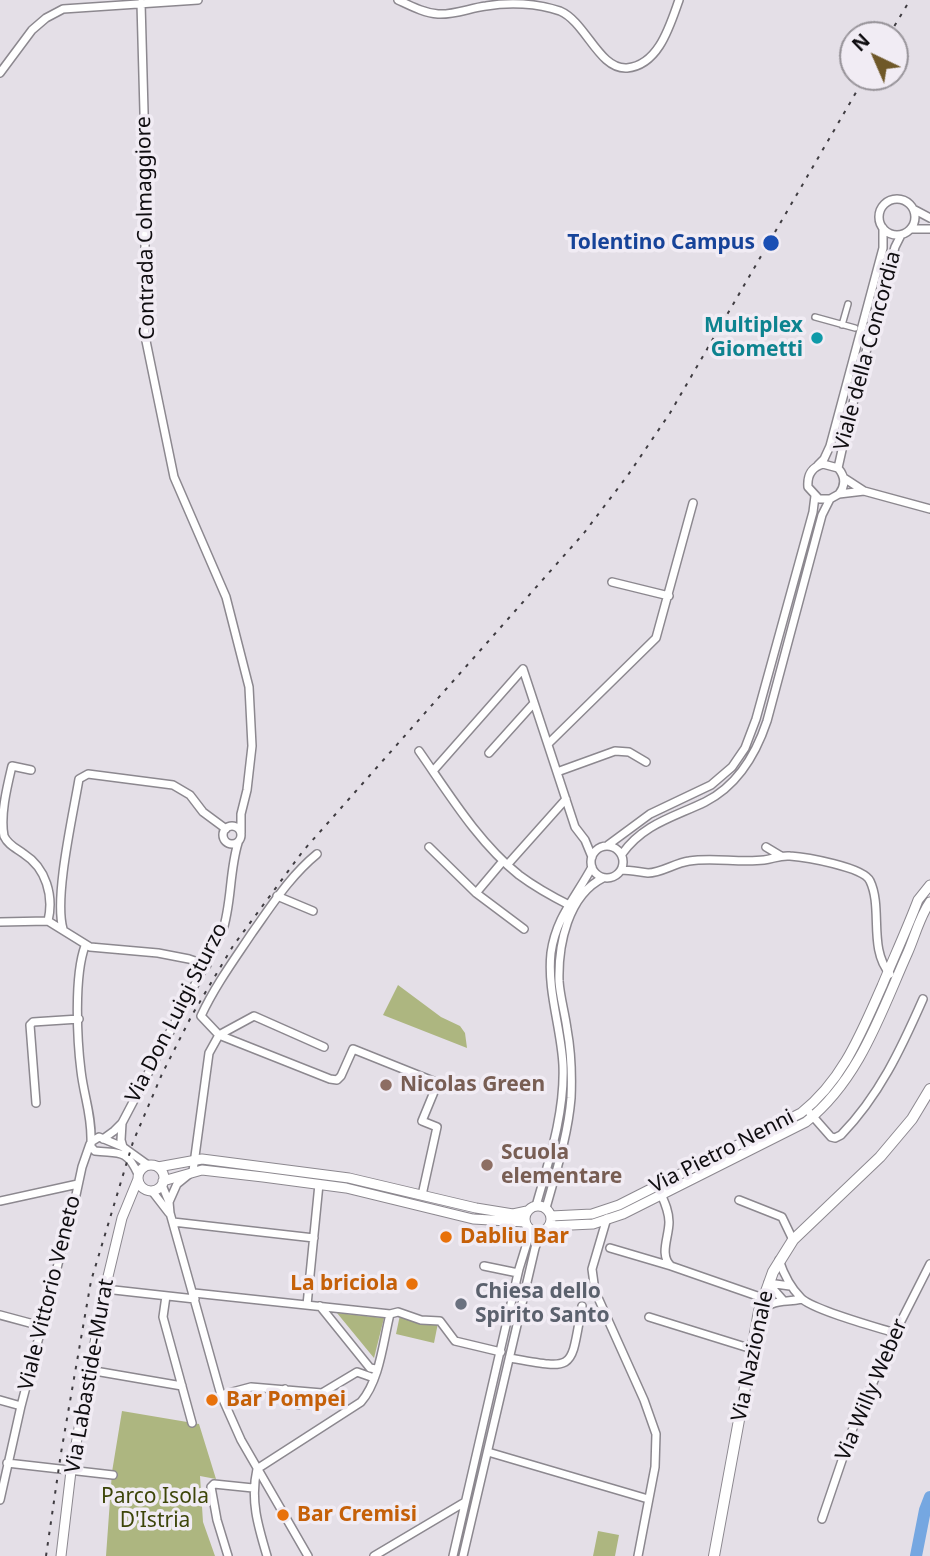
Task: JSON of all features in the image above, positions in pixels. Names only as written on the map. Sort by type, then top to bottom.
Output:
[{"type":"main road","name":"Via Nazionale","points":[[714,1556],[759,1311],[768,1283],[793,1240],[880,1157],[912,1119],[930,1089]]},
{"type":"street","points":[[0,73],[32,30],[63,9],[198,0]]},
{"type":"street","points":[[398,0],[420,10],[439,14],[512,3],[561,12],[574,20],[604,59],[616,67],[627,68],[643,63],[657,50],[667,33],[679,0]]},
{"type":"street","name":"Contrada Colmaggiore","points":[[141,3],[145,336],[174,477],[226,597],[249,690]]},
{"type":"street","points":[[592,857],[597,849],[650,814],[711,786],[732,767],[745,748],[760,707],[813,512],[815,496],[807,482],[810,472],[824,459],[834,433],[883,247],[883,228],[879,216],[886,202],[902,199],[920,215],[930,218]]},
{"type":"street","points":[[911,229],[915,219],[914,209]]},
{"type":"street","points":[[883,228],[891,234],[901,235],[911,229],[930,229]]},
{"type":"street","name":"Viale della Concordia","points":[[838,468],[840,448],[868,342],[895,247],[901,235]]},
{"type":"street","points":[[842,325],[847,318],[848,304]]},
{"type":"street","points":[[816,317],[855,328]]},
{"type":"street","points":[[818,465],[828,464],[838,468],[844,478],[864,491],[930,509]]},
{"type":"street","points":[[839,494],[844,478]]},
{"type":"street","points":[[592,867],[603,877],[613,877],[621,870],[623,856],[633,840],[659,821],[717,795],[743,770],[755,751],[767,721],[822,515],[830,499],[839,494],[864,491]]},
{"type":"street","points":[[815,496],[830,499]]},
{"type":"street","points":[[549,743],[656,638],[693,503]]},
{"type":"street","points":[[612,582],[668,596]]},
{"type":"street","points":[[433,771],[523,669],[575,827],[585,840],[592,857],[592,867],[555,936],[551,953],[550,981],[563,1065],[562,1098],[538,1219],[536,1248],[463,1556]]},
{"type":"street","name":"Via Don Luigi Sturzo","points":[[103,1139],[122,1123],[207,965],[226,921],[252,746],[249,690]]},
{"type":"street","points":[[489,753],[534,703]]},
{"type":"street","points":[[419,751],[477,832],[505,862],[532,884],[570,906]]},
{"type":"street","points":[[557,772],[615,751],[629,752],[646,762]]},
{"type":"street","points":[[31,770],[12,766],[2,813],[3,833],[7,842],[33,861],[48,886],[61,897]]},
{"type":"street","points":[[63,929],[61,897],[79,779],[88,774],[173,785],[190,795],[203,812],[228,827],[238,828],[241,833]]},
{"type":"street","points":[[476,893],[566,799]]},
{"type":"street","points":[[228,827],[241,814]]},
{"type":"street","name":"Via Don Luigi Sturzo","points":[[228,827],[223,837],[229,844],[233,860]]},
{"type":"street","points":[[585,840],[618,849],[637,870]]},
{"type":"street","points":[[229,844],[238,843]]},
{"type":"street","points":[[429,847],[476,893],[524,929]]},
{"type":"street","points":[[766,847],[781,856],[832,864],[865,874],[870,880],[874,897],[875,929],[892,975]]},
{"type":"street","points":[[317,854],[277,896],[212,992],[201,1016],[219,1035],[337,1080],[353,1049],[435,1084],[422,1121],[437,1127],[422,1195]]},
{"type":"street","points":[[621,870],[650,873],[686,861],[764,860],[781,856]]},
{"type":"street","points":[[453,1556],[518,1273],[562,1150],[569,1111],[572,1066],[559,982],[560,954],[570,906],[603,877]]},
{"type":"street","name":"Via Pietro Nenni","points":[[911,931],[918,900],[930,885]]},
{"type":"street","points":[[48,886],[48,921]]},
{"type":"street","points":[[277,896],[313,911]]},
{"type":"street","points":[[49,897],[55,901],[61,897]]},
{"type":"street","name":"Via Pietro Nenni","points":[[605,1215],[661,1194],[809,1113],[847,1080],[866,1048],[911,931],[930,902]]},
{"type":"street","points":[[0,922],[48,921],[85,946],[158,953],[207,965]]},
{"type":"street","points":[[85,946],[81,956],[79,982],[80,1069],[92,1121],[92,1149],[124,1155],[131,1161],[140,1186],[149,1191],[170,1213]]},
{"type":"street","points":[[809,1113],[835,1138],[841,1135],[890,1071],[923,999]]},
{"type":"street","points":[[193,1171],[209,1053],[219,1035],[254,1016],[324,1048]]},
{"type":"street","points":[[36,1103],[30,1025],[33,1022],[79,1019]]},
{"type":"street","name":"Via Pietro Nenni","points":[[538,1219],[593,1224],[619,1205],[809,1113]]},
{"type":"street","name":"Via Don Luigi Sturzo","points":[[122,1123],[123,1147]]},
{"type":"street","points":[[91,1143],[95,1137],[123,1147],[163,1173],[170,1213],[221,1395],[240,1440],[308,1556]]},
{"type":"street","name":"Viale Vittorio Veneto","points":[[0,1500],[6,1463],[82,1167],[91,1143]]},
{"type":"street","points":[[552,1149],[562,1150]]},
{"type":"street","name":"Viale Vittorio Veneto","points":[[82,1167],[99,1152]]},
{"type":"street","points":[[138,1176],[142,1168],[202,1159],[321,1174],[538,1219]]},
{"type":"street","points":[[130,1198],[193,1171],[319,1184],[473,1219],[538,1219]]},
{"type":"street","points":[[169,1202],[177,1184],[193,1171]]},
{"type":"street","name":"Via Labastide-Murat","points":[[61,1556],[71,1471],[105,1289],[122,1218],[138,1176]]},
{"type":"street","points":[[0,1201],[78,1184]]},
{"type":"street","points":[[307,1305],[319,1184]]},
{"type":"street","points":[[392,1199],[395,1189]]},
{"type":"street","points":[[661,1194],[669,1220],[664,1256],[671,1266]]},
{"type":"street","points":[[739,1200],[782,1217],[793,1240]]},
{"type":"street","points":[[605,1215],[592,1277],[595,1291],[654,1425],[657,1450],[638,1556]]},
{"type":"street","points":[[173,1223],[314,1238]]},
{"type":"street","points":[[610,1248],[763,1298]]},
{"type":"street","points":[[779,1260],[790,1286],[802,1299],[841,1316],[895,1333]]},
{"type":"street","name":"Via Willy Weber","points":[[822,1519],[853,1428],[895,1333],[930,1264]]},
{"type":"street","points":[[484,1266],[518,1273]]},
{"type":"street","points":[[768,1283],[790,1286]]},
{"type":"street","points":[[768,1283],[783,1300]]},
{"type":"street","points":[[105,1289],[390,1314],[398,1312],[421,1320],[440,1321],[455,1341],[501,1352]]},
{"type":"street","points":[[166,1296],[163,1317],[192,1423]]},
{"type":"street","points":[[759,1311],[769,1304],[783,1300],[802,1299]]},
{"type":"street","points":[[510,1358],[554,1366],[566,1363],[573,1355],[582,1306]]},
{"type":"street","points":[[320,1307],[375,1373]]},
{"type":"street","points":[[267,1556],[256,1513],[253,1488],[257,1469],[353,1409],[369,1393],[390,1314]]},
{"type":"street","points":[[0,1315],[41,1326]]},
{"type":"street","points":[[649,1317],[752,1349]]},
{"type":"street","points":[[89,1370],[182,1386]]},
{"type":"street","points":[[285,1389],[291,1400],[298,1405],[357,1372],[375,1373]]},
{"type":"street","points":[[221,1395],[251,1387],[321,1393]]},
{"type":"street","points":[[0,1400],[21,1406]]},
{"type":"street","points":[[488,1452],[648,1499]]},
{"type":"street","points":[[6,1463],[113,1475]]},
{"type":"street","points":[[228,1556],[217,1520],[211,1486],[214,1484],[253,1488]]},
{"type":"street","points":[[374,1556],[465,1502]]},
{"type":"green space","points":[[398,985],[441,1017],[460,1026],[465,1033],[467,1048],[383,1015]]},
{"type":"green space","points":[[337,1313],[384,1318],[374,1358]]},
{"type":"green space","points":[[400,1315],[438,1323],[434,1343],[396,1334]]},
{"type":"green space","name":"Parco Isola D'Istria","points":[[122,1411],[199,1424],[216,1479],[200,1476],[203,1522],[215,1556],[106,1556],[112,1472]]},
{"type":"green space","points":[[598,1531],[619,1535],[615,1556],[593,1556]]},
{"type":"waterway","points":[[916,1556],[930,1497]]},
{"type":"railway","points":[[897,21],[910,0]]},
{"type":"railway","points":[[46,1556],[91,1281],[133,1142],[162,1074],[192,1015],[233,946],[303,851],[584,533],[628,475],[670,413],[857,91]]},
{"type":"place","name":"Tolentino Campus","points":[[771,243]]},
{"type":"place","name":"Multiplex Giometti","points":[[817,338]]},
{"type":"place","name":"Nicolas Green","points":[[386,1085]]},
{"type":"place","name":"Scuola elementare","points":[[487,1165]]},
{"type":"place","name":"Dabliu Bar","points":[[446,1237]]},
{"type":"place","name":"La briciola","points":[[412,1284]]},
{"type":"place","name":"Chiesa dello Spirito Santo","points":[[461,1304]]},
{"type":"place","name":"Bar Pompei","points":[[212,1400]]},
{"type":"place","name":"Bar Cremisi","points":[[283,1515]]}]
